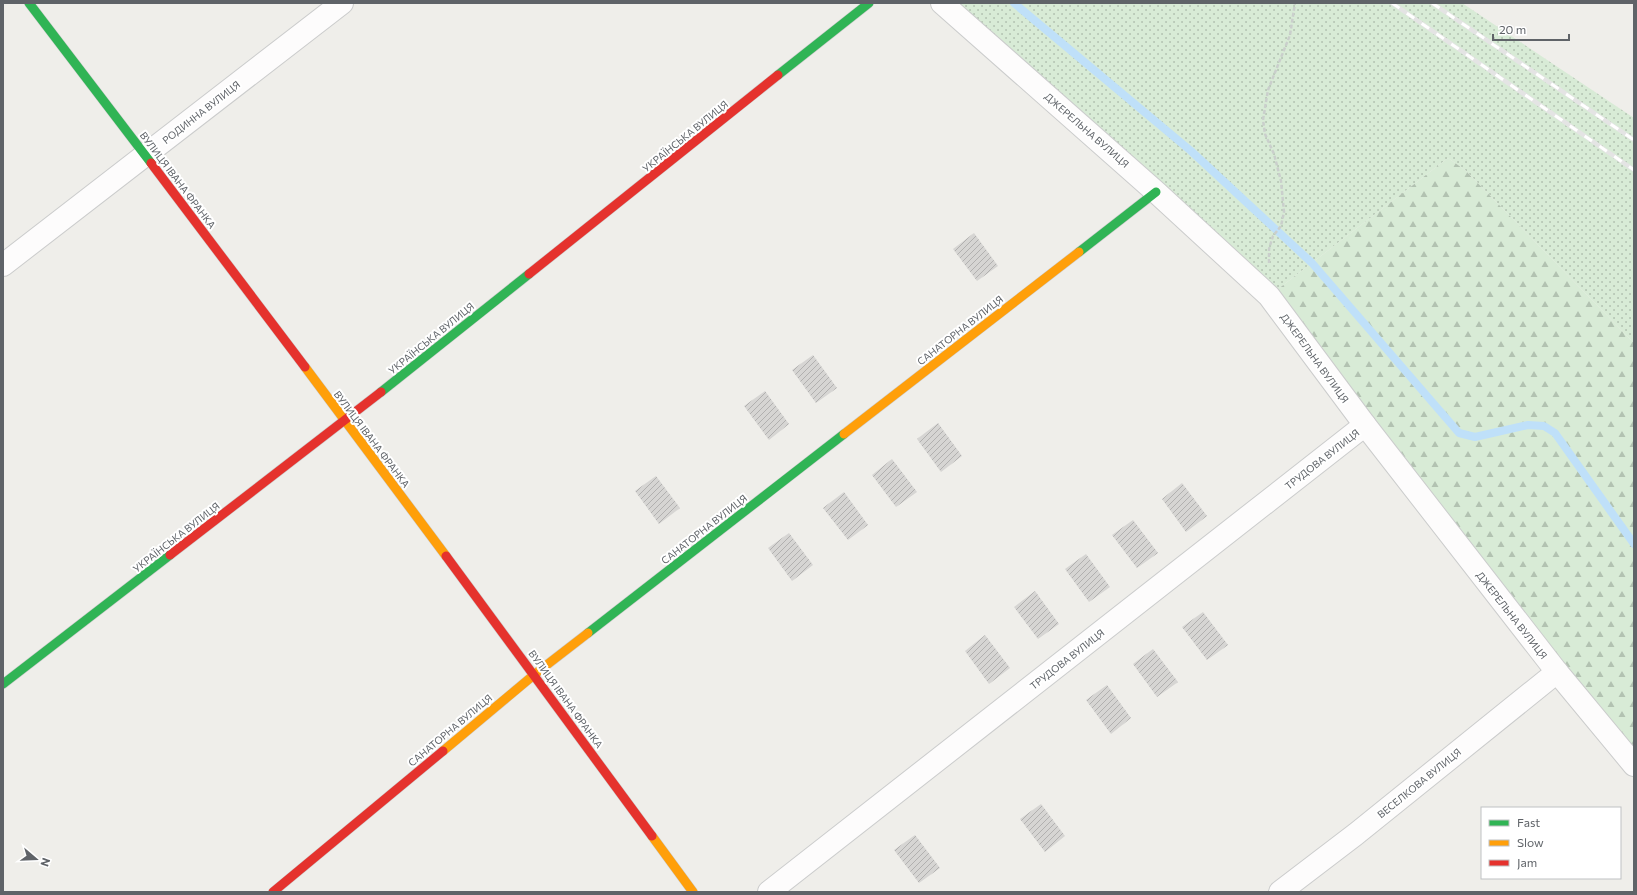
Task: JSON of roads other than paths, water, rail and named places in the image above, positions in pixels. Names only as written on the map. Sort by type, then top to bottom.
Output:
[{"type":"street","name":"ВУЛИЦЯ ІВАНА ФРАНКА","points":[[29,3],[146,155],[535,674],[693,892]]},
{"type":"street","name":"РОДИННА ВУЛИЦЯ","points":[[3,265],[342,3]]},
{"type":"street","name":"УКРАЇНСЬКА ВУЛИЦЯ","points":[[3,684],[345,421],[868,3]]},
{"type":"street","name":"ДЖЕРЕЛЬНА ВУЛИЦЯ","points":[[942,3],[1156,192],[1269,296],[1364,426],[1557,672],[1634,765]]},
{"type":"street","name":"САНАТОРНА ВУЛИЦЯ","points":[[273,892],[535,674],[1156,192]]},
{"type":"street","name":"ТРУДОВА ВУЛИЦЯ","points":[[769,892],[1364,426]]},
{"type":"street","name":"ВЕСЕЛКОВА ВУЛИЦЯ","points":[[1280,892],[1356,834],[1557,672]]},
{"type":"waterway","points":[[1014,3],[1191,151],[1312,263],[1459,433],[1475,437],[1528,425],[1544,426],[1555,433],[1634,544]]},
{"type":"railway","points":[[1392,3],[1634,170]]},
{"type":"railway","points":[[1432,3],[1634,140]]}]
